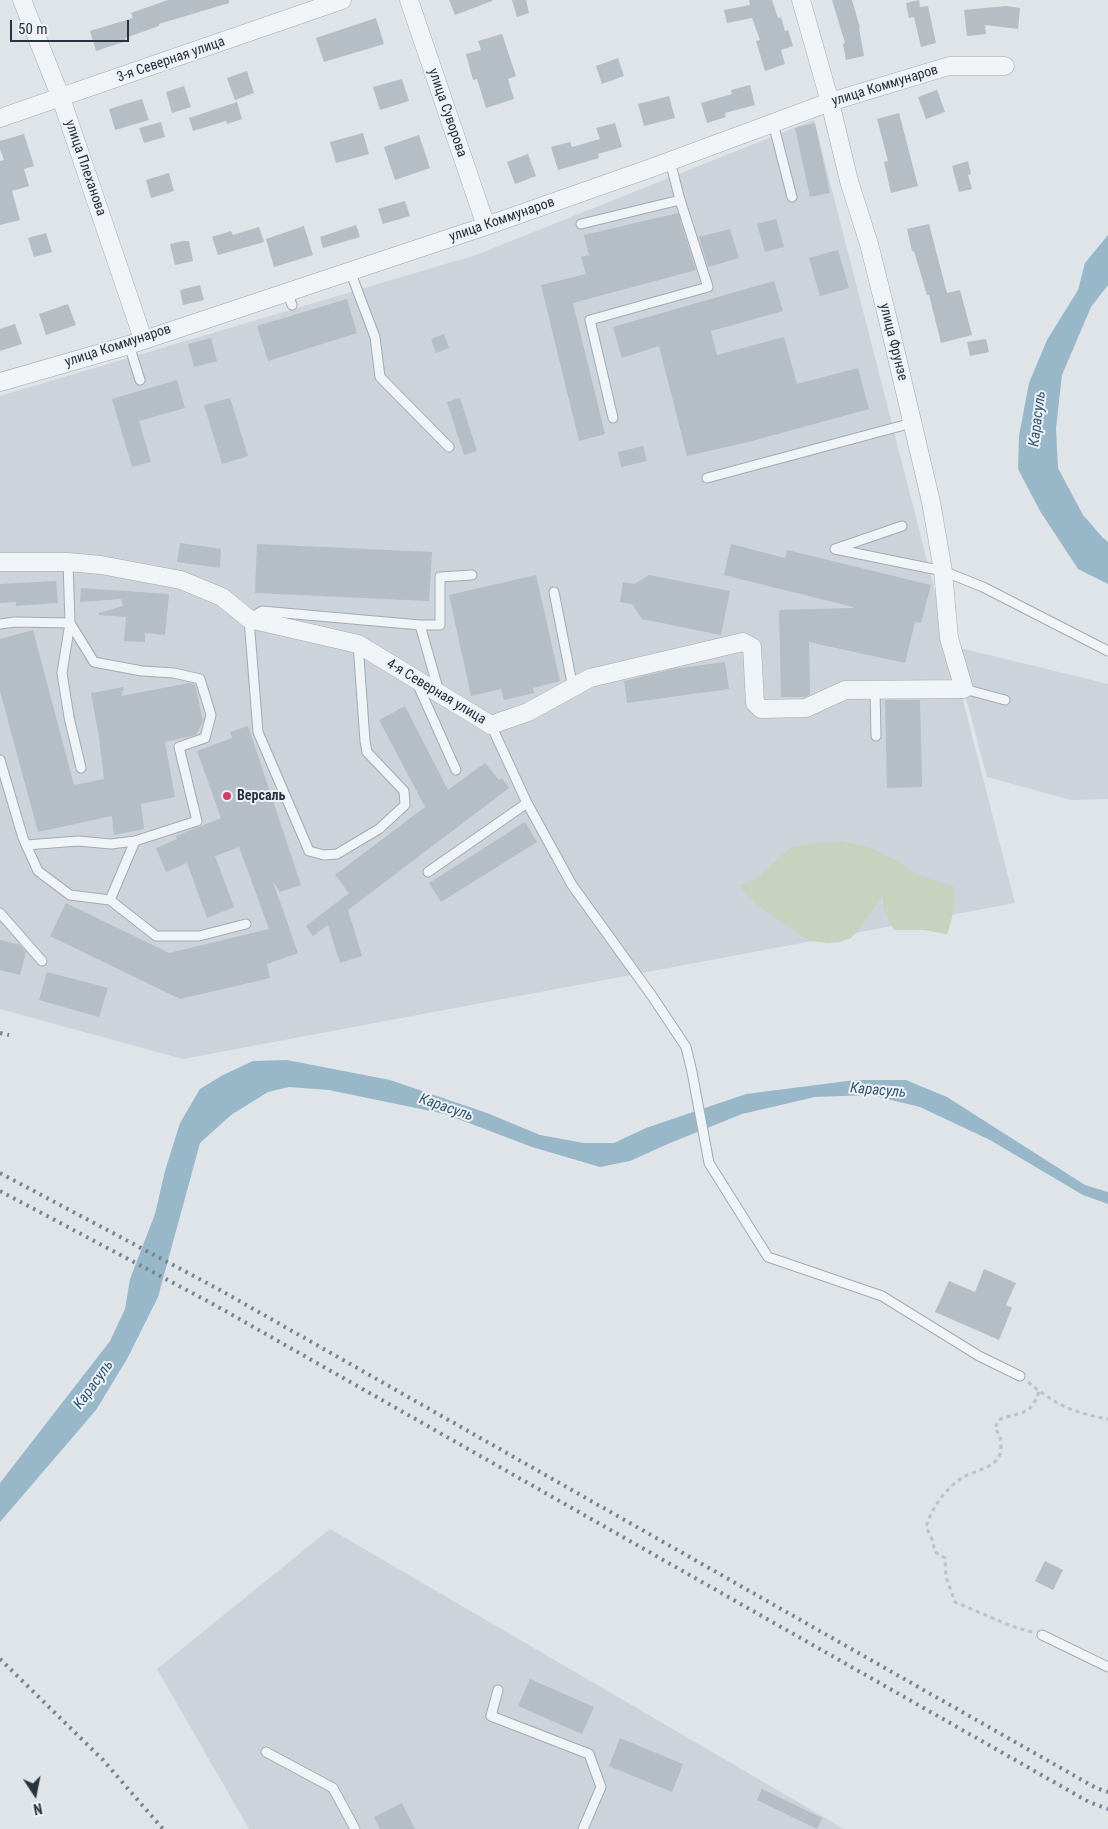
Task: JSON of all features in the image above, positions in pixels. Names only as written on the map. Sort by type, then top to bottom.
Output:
[{"type":"street","name":"улица Плеханова","points":[[22,0],[62,98],[136,342]]},
{"type":"street","name":"3-я Северная улица","points":[[0,118],[342,0]]},
{"type":"street","name":"улица Суворова","points":[[409,0],[486,226]]},
{"type":"street","name":"улица Фрунзе","points":[[801,0],[830,102],[849,181],[869,244],[931,502],[943,571],[949,638],[964,689]]},
{"type":"street","name":"улица Коммунаров","points":[[0,382],[289,298],[350,271],[486,226],[830,102],[949,66],[1005,66]]},
{"type":"street","name":"4-я Северная улица","points":[[0,562],[68,562],[182,580],[222,597],[249,619],[358,644],[491,725],[528,712],[590,678],[743,642],[752,647],[755,703],[761,709],[806,708],[845,690],[964,689]]},
{"type":"lane","points":[[773,123],[792,197]]},
{"type":"lane","points":[[613,418],[590,320],[708,287],[680,200],[670,161]]},
{"type":"lane","points":[[581,224],[680,200]]},
{"type":"lane","points":[[350,271],[375,337],[380,377],[449,447]]},
{"type":"lane","points":[[136,342],[140,380]]},
{"type":"lane","points":[[708,478],[912,423]]},
{"type":"lane","points":[[902,526],[835,549],[943,571],[983,587],[1108,650]]},
{"type":"lane","points":[[68,562],[70,623],[62,673],[69,717],[81,768]]},
{"type":"lane","points":[[358,644],[367,752],[404,791],[405,805],[379,829],[337,854],[324,855],[309,851],[258,732],[249,619],[262,611],[420,625],[440,625],[440,577],[472,575]]},
{"type":"lane","points":[[554,592],[573,688]]},
{"type":"lane","points":[[0,624],[15,622],[70,623]]},
{"type":"lane","points":[[26,845],[78,841],[111,844],[135,841],[198,821],[178,747],[205,738],[210,715],[200,679],[174,673],[94,662],[70,623]]},
{"type":"lane","points":[[420,625],[440,694]]},
{"type":"lane","points":[[416,680],[456,770]]},
{"type":"lane","points":[[875,689],[876,736]]},
{"type":"lane","points":[[964,689],[1005,700]]},
{"type":"lane","points":[[491,725],[527,803],[572,885],[686,1047],[709,1163],[768,1257],[882,1296],[979,1356],[1020,1376]]},
{"type":"lane","points":[[0,760],[26,845],[38,871],[70,895],[110,900],[156,936],[199,936],[246,924]]},
{"type":"lane","points":[[428,872],[527,803]]},
{"type":"lane","points":[[110,900],[135,841]]},
{"type":"lane","points":[[0,913],[42,961]]},
{"type":"lane","points":[[1042,1635],[1108,1667]]},
{"type":"lane","points":[[498,1690],[491,1716],[589,1754],[601,1787],[583,1829]]},
{"type":"lane","points":[[266,1752],[333,1788],[355,1829]]},
{"type":"path","points":[[1042,1635],[1011,1626],[955,1602],[946,1577],[945,1558],[935,1552],[926,1527],[929,1517],[941,1497],[960,1479],[989,1467],[998,1459],[1002,1449],[1000,1434],[995,1429],[998,1420],[1029,1410],[1035,1404],[1039,1391],[1064,1408],[1108,1419]]},
{"type":"shaded area","points":[[814,120],[1015,903],[183,1059],[0,1009],[0,396],[476,255]]},
{"type":"shaded area","points":[[956,647],[1108,684],[1108,799],[1071,800],[987,777],[965,694]]},
{"type":"shaded area","points":[[330,1529],[844,1829],[249,1829],[157,1669]]},
{"type":"green space","points":[[841,841],[871,848],[903,864],[918,875],[954,887],[953,911],[947,934],[924,930],[894,930],[883,907],[883,895],[851,938],[828,943],[810,941],[764,910],[747,896],[740,885],[757,878],[790,848],[815,843]]},
{"type":"water","name":"Карасуль","points":[[1108,235],[1108,285],[1091,307],[1062,375],[1056,428],[1058,468],[1083,515],[1108,542],[1108,584],[1078,569],[1040,511],[1018,469],[1019,436],[1029,383],[1047,340],[1078,290],[1085,263]]},
{"type":"water","name":"Карасуль","points":[[287,1060],[390,1080],[487,1113],[540,1135],[584,1143],[614,1143],[646,1128],[746,1094],[855,1080],[906,1080],[947,1097],[1085,1185],[1108,1192],[1108,1204],[1083,1195],[990,1140],[920,1107],[871,1095],[815,1097],[742,1114],[630,1161],[600,1167],[532,1147],[445,1114],[329,1090],[289,1087],[268,1092],[231,1115],[200,1143],[158,1297],[127,1359],[96,1410],[0,1522],[0,1483],[110,1341],[125,1309],[130,1279],[155,1214],[165,1171],[180,1123],[200,1089],[223,1075],[253,1061]]},
{"type":"building","points":[[168,0],[229,0],[229,3],[159,24],[159,26],[125,38],[126,41],[96,51],[90,31],[133,18],[131,13]]},
{"type":"building","points":[[449,0],[492,0],[492,1],[455,15]]},
{"type":"building","points":[[512,0],[526,0],[529,13],[517,17]]},
{"type":"building","points":[[749,0],[772,0],[778,18],[781,17],[785,31],[788,30],[793,46],[781,50],[785,64],[765,71],[756,41],[760,40],[752,18],[727,23],[724,10],[750,5]]},
{"type":"building","points":[[832,0],[852,0],[860,28],[864,56],[846,60],[843,44],[845,43]]},
{"type":"building","points":[[919,0],[920,7],[928,6],[936,43],[921,47],[914,17],[909,18],[906,3]]},
{"type":"building","points":[[1006,6],[1020,8],[1018,29],[985,25],[986,34],[967,36],[964,10]]},
{"type":"building","points":[[376,18],[384,44],[324,62],[316,38]]},
{"type":"building","points":[[502,34],[516,76],[508,79],[514,99],[486,108],[477,79],[473,80],[466,54],[481,50],[478,41]]},
{"type":"building","points":[[618,58],[624,76],[602,84],[596,66]]},
{"type":"building","points":[[247,71],[254,93],[235,100],[227,78]]},
{"type":"building","points":[[402,79],[409,101],[380,110],[373,87]]},
{"type":"building","points":[[750,85],[755,105],[725,113],[726,117],[707,123],[701,103],[732,94],[731,90]]},
{"type":"building","points":[[184,86],[191,107],[172,113],[166,92]]},
{"type":"building","points":[[937,90],[945,112],[926,119],[918,97]]},
{"type":"building","points":[[669,96],[675,118],[644,126],[638,104]]},
{"type":"building","points":[[142,99],[149,120],[115,130],[109,109]]},
{"type":"building","points":[[237,102],[242,119],[227,124],[226,121],[193,131],[189,118]]},
{"type":"building","points":[[899,113],[918,186],[891,193],[884,162],[888,161],[877,119]]},
{"type":"building","points":[[161,122],[165,137],[144,143],[139,128]]},
{"type":"building","points":[[615,123],[622,147],[598,154],[599,158],[558,170],[551,147],[570,142],[572,147],[600,139],[596,128]]},
{"type":"building","points":[[815,123],[830,193],[810,197],[795,128]]},
{"type":"building","points":[[363,133],[369,154],[336,163],[330,142]]},
{"type":"building","points":[[24,134],[34,166],[24,169],[29,186],[12,191],[20,220],[0,225],[0,161],[4,160],[0,149],[0,141]]},
{"type":"building","points":[[419,135],[430,168],[395,180],[384,147]]},
{"type":"building","points":[[528,154],[536,176],[515,184],[507,162]]},
{"type":"building","points":[[968,161],[971,174],[968,175],[972,189],[959,192],[952,166]]},
{"type":"building","points":[[169,173],[174,191],[151,198],[146,180]]},
{"type":"building","points":[[405,201],[410,216],[383,224],[378,209]]},
{"type":"building","points":[[678,213],[696,270],[573,303],[605,434],[579,441],[541,285],[586,274],[581,257],[589,255],[584,235]]},
{"type":"building","points":[[776,219],[784,247],[765,252],[757,224]]},
{"type":"building","points":[[929,224],[947,293],[960,290],[972,335],[941,343],[929,295],[927,295],[914,251],[912,251],[907,229]]},
{"type":"building","points":[[356,225],[360,237],[323,248],[320,237]]},
{"type":"building","points":[[304,226],[313,255],[274,267],[266,239]]},
{"type":"building","points":[[259,227],[264,242],[218,255],[212,237],[231,231],[233,235]]},
{"type":"building","points":[[730,229],[739,258],[708,267],[699,237]]},
{"type":"building","points":[[46,233],[52,252],[34,257],[28,238]]},
{"type":"building","points":[[189,241],[193,261],[175,265],[170,244]]},
{"type":"building","points":[[838,250],[849,288],[820,296],[809,258]]},
{"type":"building","points":[[774,281],[783,311],[711,331],[717,355],[784,337],[797,384],[858,368],[869,409],[752,441],[687,456],[659,346],[622,358],[613,327]]},
{"type":"building","points":[[200,285],[204,300],[183,305],[180,290]]},
{"type":"building","points":[[347,299],[357,333],[268,361],[257,326]]},
{"type":"building","points":[[68,304],[76,325],[46,335],[39,314]]},
{"type":"building","points":[[15,324],[22,344],[0,351],[0,329]]},
{"type":"building","points":[[444,334],[449,348],[436,353],[431,339]]},
{"type":"building","points":[[211,338],[217,361],[194,367],[188,344]]},
{"type":"building","points":[[986,339],[989,352],[970,356],[967,342]]},
{"type":"building","points":[[177,380],[185,408],[139,421],[151,462],[132,467],[112,399]]},
{"type":"building","points":[[230,398],[248,456],[222,464],[204,405]]},
{"type":"building","points":[[460,398],[477,451],[464,455],[447,402]]},
{"type":"building","points":[[643,446],[647,461],[621,467],[618,452]]},
{"type":"building","points":[[180,543],[221,549],[220,568],[177,562]]},
{"type":"building","points":[[257,544],[432,552],[429,601],[255,593]]},
{"type":"building","points":[[731,544],[785,558],[787,550],[931,585],[921,623],[915,622],[905,663],[809,642],[810,695],[805,697],[781,697],[779,610],[853,607],[724,575]]},
{"type":"building","points":[[536,575],[560,681],[533,688],[534,693],[504,700],[501,689],[471,696],[449,595]]},
{"type":"building","points":[[649,575],[730,591],[721,635],[642,619],[632,604],[620,602],[623,582],[635,584]]},
{"type":"building","points":[[56,581],[58,603],[16,606],[16,602],[0,603],[0,584]]},
{"type":"building","points":[[81,588],[169,594],[165,635],[145,633],[145,642],[124,641],[126,617],[99,615],[99,613],[123,606],[121,599],[80,602]]},
{"type":"building","points":[[33,630],[74,785],[104,779],[91,693],[124,687],[121,696],[189,683],[195,684],[203,721],[196,735],[165,742],[175,797],[141,804],[144,829],[114,835],[112,816],[38,832],[0,691],[0,639]]},
{"type":"building","points":[[725,662],[729,689],[627,703],[624,681],[673,669]]},
{"type":"building","points":[[885,700],[920,700],[922,787],[887,788]]},
{"type":"building","points":[[405,706],[448,790],[485,763],[499,780],[502,778],[509,788],[348,910],[362,956],[340,963],[328,925],[313,936],[306,926],[349,893],[335,875],[425,807],[379,720]]},
{"type":"building","points":[[248,726],[301,885],[280,892],[273,882],[298,953],[267,964],[270,978],[180,999],[50,936],[66,903],[169,953],[269,929],[239,847],[215,856],[234,907],[207,918],[187,863],[166,872],[156,848],[177,839],[176,836],[221,818],[197,751],[232,738],[230,732]]},
{"type":"building","points":[[525,822],[537,842],[441,902],[429,883]]},
{"type":"building","points":[[0,940],[20,945],[26,952],[20,975],[0,970]]},
{"type":"building","points":[[47,972],[108,988],[99,1017],[39,1000]]},
{"type":"building","points":[[984,1269],[1016,1283],[1006,1305],[1012,1308],[999,1340],[935,1312],[949,1281],[975,1292]]},
{"type":"building","points":[[1045,1561],[1063,1570],[1053,1590],[1035,1581]]},
{"type":"building","points":[[530,1679],[594,1707],[582,1734],[518,1706]]},
{"type":"building","points":[[620,1738],[683,1764],[672,1792],[609,1766]]},
{"type":"building","points":[[762,1789],[822,1818],[817,1829],[757,1800]]},
{"type":"building","points":[[402,1803],[415,1829],[380,1829],[374,1817]]},
{"type":"railway","points":[[0,1033],[9,1035]]},
{"type":"railway","points":[[0,1173],[220,1290],[1096,1788],[1108,1792]]},
{"type":"railway","points":[[0,1191],[213,1304],[1089,1802],[1108,1809]]},
{"type":"railway","points":[[0,1659],[103,1760],[163,1829]]},
{"type":"place","name":"Версаль","points":[[227,796]]}]
